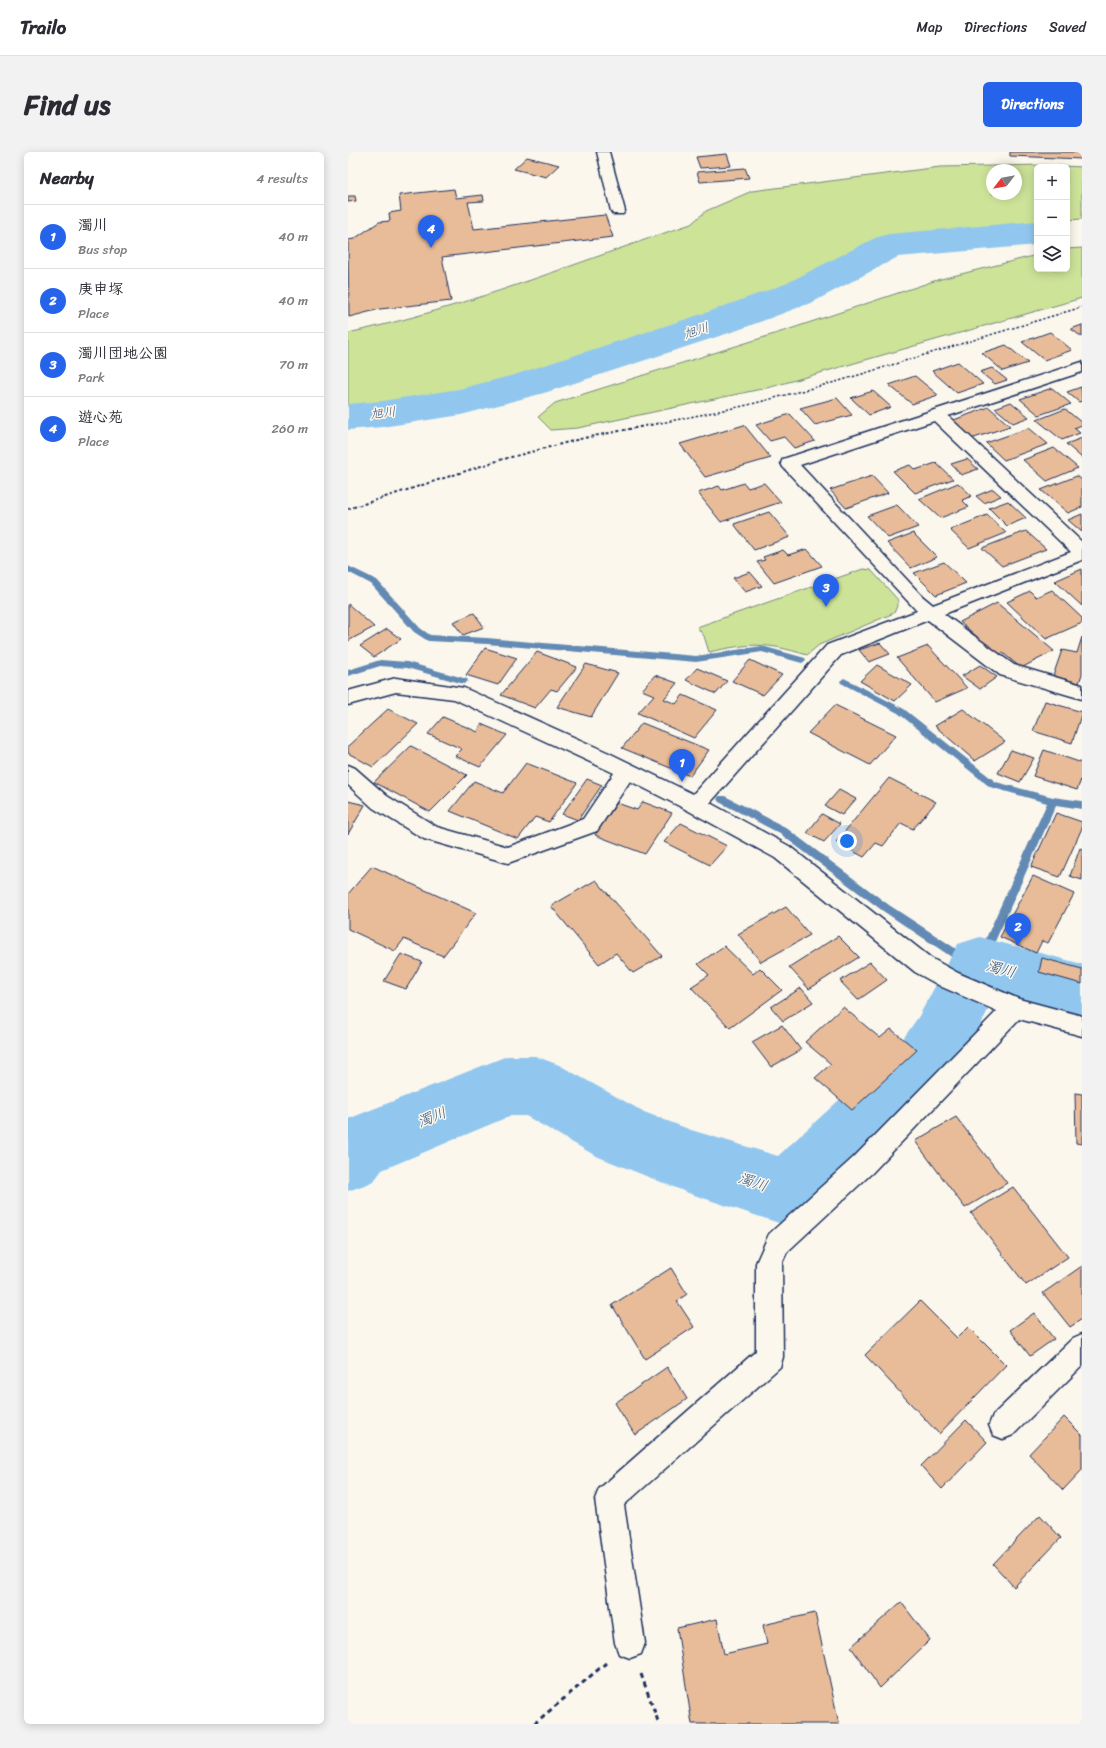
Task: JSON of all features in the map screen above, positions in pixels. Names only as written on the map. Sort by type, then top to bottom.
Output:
[{"type":"street","points":[[603,152],[618,211]]},
{"type":"street","points":[[1080,370],[790,463],[929,612],[1008,670],[1082,692]]},
{"type":"street","points":[[696,805],[762,728],[834,650],[1082,553],[937,415]]},
{"type":"street","points":[[348,698],[396,685],[457,693],[626,770],[696,805],[782,852],[923,965],[950,980],[1015,1008],[1082,1026]]},
{"type":"street","points":[[348,774],[380,802],[431,833],[508,855],[590,825],[626,770]]},
{"type":"street","points":[[630,1643],[609,1499],[770,1357],[769,1263],[778,1243],[863,1165],[1015,1008]]},
{"type":"street","points":[[1003,1425],[1082,1347]]},
{"type":"path","points":[[348,509],[500,460],[584,438],[748,405],[839,381],[1082,307]]},
{"type":"path","points":[[534,1724],[630,1643],[659,1724]]},
{"type":"green space","points":[[1022,165],[1034,165],[1034,223],[964,229],[891,240],[753,300],[652,336],[508,382],[445,399],[348,407],[348,333],[392,323],[478,298],[691,224],[706,211],[752,191],[940,167],[986,166],[986,200],[1022,200]]},
{"type":"green space","points":[[1070,166],[1082,167],[1082,219],[1070,220]]},
{"type":"green space","points":[[1082,248],[1082,298],[771,387],[578,428],[551,430],[538,417],[555,403],[787,330],[937,280],[1034,256],[1034,272],[1070,272],[1070,249]]},
{"type":"green space","points":[[863,569],[871,570],[899,601],[894,613],[819,645],[807,655],[780,648],[758,645],[709,652],[704,636],[697,627]]},
{"type":"building","points":[[1010,152],[1082,152],[1082,159],[1010,156]]},
{"type":"building","points":[[727,154],[731,166],[700,168],[696,157]]},
{"type":"building","points":[[527,157],[559,165],[546,177],[514,169]]},
{"type":"building","points":[[745,168],[749,178],[700,182],[697,172]]},
{"type":"building","points":[[454,189],[456,198],[483,195],[484,201],[468,202],[474,229],[605,215],[613,237],[442,257],[451,301],[380,309],[349,317],[348,240],[354,239],[379,222],[390,221],[389,213],[401,211],[399,195]]},
{"type":"building","points":[[348,196],[355,196],[356,201],[348,202]]},
{"type":"building","points":[[1082,325],[1082,337],[1071,329]]},
{"type":"building","points":[[1050,332],[1072,350],[1044,360],[1022,342]]},
{"type":"building","points":[[1006,345],[1028,363],[1003,371],[982,353]]},
{"type":"building","points":[[958,362],[983,384],[957,393],[932,371]]},
{"type":"building","points":[[992,368],[1007,380],[995,384],[980,372]]},
{"type":"building","points":[[915,376],[938,395],[912,404],[889,385]]},
{"type":"building","points":[[1081,387],[1082,401],[1079,402],[1067,392]]},
{"type":"building","points":[[1052,388],[1071,404],[1039,415],[1020,399]]},
{"type":"building","points":[[873,391],[891,407],[869,415],[851,398]]},
{"type":"building","points":[[837,398],[852,415],[815,425],[800,408]]},
{"type":"building","points":[[1011,402],[1029,417],[1013,423],[995,408]]},
{"type":"building","points":[[989,407],[1010,426],[971,439],[951,421]]},
{"type":"building","points":[[1065,409],[1082,423],[1082,425],[1074,428],[1080,433],[1062,440],[1037,420]]},
{"type":"building","points":[[790,414],[815,441],[794,448],[784,437],[770,441],[756,425]]},
{"type":"building","points":[[744,425],[771,458],[705,477],[680,444]]},
{"type":"building","points":[[1029,428],[1048,444],[1004,460],[986,443]]},
{"type":"building","points":[[1082,438],[1082,458],[1066,444]]},
{"type":"building","points":[[1054,448],[1078,468],[1047,481],[1023,460]]},
{"type":"building","points":[[967,459],[978,469],[961,475],[951,464]]},
{"type":"building","points":[[936,463],[953,479],[915,493],[893,471],[910,465],[915,470]]},
{"type":"building","points":[[872,476],[888,493],[846,508],[830,490]]},
{"type":"building","points":[[1077,476],[1082,480],[1082,507],[1068,513],[1041,490]]},
{"type":"building","points":[[744,483],[748,488],[764,483],[781,502],[721,522],[698,493],[719,486],[722,490]]},
{"type":"building","points":[[958,483],[972,496],[962,500],[969,507],[940,518],[919,499]]},
{"type":"building","points":[[993,489],[1001,496],[984,503],[976,496]]},
{"type":"building","points":[[1008,501],[1026,518],[1007,526],[989,508]]},
{"type":"building","points":[[897,505],[918,527],[888,538],[867,516]]},
{"type":"building","points":[[769,512],[790,537],[754,550],[734,524]]},
{"type":"building","points":[[1082,514],[1082,532],[1068,520]]},
{"type":"building","points":[[987,515],[1006,533],[969,548],[950,530]]},
{"type":"building","points":[[1026,531],[1046,549],[1002,566],[982,548]]},
{"type":"building","points":[[913,533],[937,557],[911,568],[887,543]]},
{"type":"building","points":[[807,549],[822,566],[774,583],[757,562],[765,560],[763,557],[783,550],[788,555]]},
{"type":"building","points":[[944,562],[966,583],[936,595],[914,573]]},
{"type":"building","points":[[1082,569],[1082,606],[1055,581]]},
{"type":"building","points":[[750,572],[762,586],[745,592],[733,578]]},
{"type":"building","points":[[1052,590],[1082,618],[1082,623],[1046,639],[1007,602],[1030,591],[1036,597]]},
{"type":"building","points":[[997,603],[1054,651],[1021,668],[1003,653],[998,655],[960,622]]},
{"type":"building","points":[[348,604],[374,627],[348,641]]},
{"type":"building","points":[[474,613],[484,627],[463,635],[453,622]]},
{"type":"building","points":[[387,629],[401,639],[374,657],[360,646]]},
{"type":"building","points":[[1082,637],[1082,674],[1079,683],[1053,676],[1062,650],[1077,653]]},
{"type":"building","points":[[880,643],[890,654],[869,662],[859,650]]},
{"type":"building","points":[[928,646],[967,688],[935,702],[897,658]]},
{"type":"building","points":[[485,648],[517,658],[498,685],[466,675]]},
{"type":"building","points":[[537,652],[577,667],[557,691],[551,689],[535,708],[501,695]]},
{"type":"building","points":[[750,660],[782,675],[763,695],[732,681]]},
{"type":"building","points":[[586,664],[618,673],[591,717],[557,707]]},
{"type":"building","points":[[877,665],[912,685],[895,701],[860,681]]},
{"type":"building","points":[[980,665],[997,677],[980,689],[962,676]]},
{"type":"building","points":[[697,668],[727,681],[716,694],[686,680]]},
{"type":"building","points":[[655,675],[677,683],[664,699],[676,704],[683,695],[717,710],[694,738],[638,713],[654,695],[642,690]]},
{"type":"building","points":[[1045,701],[1082,712],[1072,743],[1033,731]]},
{"type":"building","points":[[835,705],[896,735],[870,765],[808,733]]},
{"type":"building","points":[[388,709],[418,724],[373,767],[348,753],[348,746]]},
{"type":"building","points":[[963,709],[1005,742],[975,761],[935,726]]},
{"type":"building","points":[[443,717],[478,732],[481,724],[507,735],[480,767],[455,756],[462,749],[428,734]]},
{"type":"building","points":[[642,723],[709,750],[690,776],[622,748]]},
{"type":"building","points":[[411,746],[467,775],[430,812],[374,782]]},
{"type":"building","points":[[1011,750],[1034,758],[1020,782],[998,773]]},
{"type":"building","points":[[1044,750],[1082,763],[1082,777],[1077,790],[1033,776]]},
{"type":"building","points":[[526,763],[577,783],[549,822],[535,817],[518,839],[450,811],[474,781],[503,793]]},
{"type":"building","points":[[889,778],[936,802],[913,829],[901,823],[883,846],[876,843],[864,857],[836,842]]},
{"type":"building","points":[[587,779],[602,785],[578,820],[562,814]]},
{"type":"building","points":[[839,790],[856,799],[842,815],[825,806]]},
{"type":"building","points":[[348,801],[365,805],[348,834]]},
{"type":"building","points":[[643,802],[672,813],[645,854],[595,835],[617,803],[637,810]]},
{"type":"building","points":[[1056,813],[1082,822],[1082,828],[1060,877],[1031,867]]},
{"type":"building","points":[[822,814],[840,824],[824,842],[807,833]]},
{"type":"building","points":[[681,823],[727,846],[710,865],[664,842]]},
{"type":"building","points":[[1080,848],[1082,849],[1082,880],[1070,876]]},
{"type":"building","points":[[372,866],[476,913],[443,956],[404,939],[395,951],[348,929],[348,894]]},
{"type":"building","points":[[1033,876],[1074,894],[1048,943],[1042,941],[1036,953],[1000,937]]},
{"type":"building","points":[[596,880],[662,956],[633,973],[616,953],[599,964],[551,906]]},
{"type":"building","points":[[786,907],[810,935],[761,962],[738,934]]},
{"type":"building","points":[[838,936],[859,957],[809,989],[789,967]]},
{"type":"building","points":[[724,946],[753,974],[760,968],[782,990],[730,1028],[691,987],[709,975],[698,964]]},
{"type":"building","points":[[401,954],[422,962],[406,989],[384,981]]},
{"type":"building","points":[[1042,958],[1082,969],[1082,984],[1039,972]]},
{"type":"building","points":[[870,962],[887,980],[858,1000],[840,981]]},
{"type":"building","points":[[801,988],[813,1002],[783,1021],[771,1007]]},
{"type":"building","points":[[843,1007],[880,1038],[891,1029],[917,1050],[852,1110],[815,1078],[831,1064],[805,1042]]},
{"type":"building","points":[[782,1025],[801,1050],[771,1067],[752,1042]]},
{"type":"building","points":[[1075,1093],[1082,1094],[1082,1144],[1076,1143]]},
{"type":"building","points":[[956,1117],[1007,1183],[965,1208],[915,1141]]},
{"type":"building","points":[[1013,1187],[1068,1257],[1026,1285],[971,1213]]},
{"type":"building","points":[[1082,1266],[1082,1319],[1070,1327],[1043,1293]]},
{"type":"building","points":[[671,1268],[687,1294],[677,1301],[694,1327],[645,1359],[612,1305]]},
{"type":"building","points":[[920,1301],[957,1338],[968,1327],[1006,1365],[939,1434],[865,1355]]},
{"type":"building","points":[[1034,1313],[1054,1339],[1030,1356],[1010,1330]]},
{"type":"building","points":[[667,1367],[687,1399],[635,1435],[615,1403]]},
{"type":"building","points":[[1064,1417],[1082,1435],[1082,1470],[1063,1490],[1029,1454]]},
{"type":"building","points":[[966,1420],[987,1442],[942,1489],[921,1466]]},
{"type":"building","points":[[1040,1515],[1061,1538],[1014,1587],[993,1564]]},
{"type":"building","points":[[901,1602],[930,1640],[880,1688],[851,1647]]},
{"type":"building","points":[[815,1613],[839,1724],[692,1724],[677,1628],[717,1619],[724,1654],[767,1644],[763,1625]]},
{"type":"waterway","name":"旭川","points":[[348,417],[382,414],[461,402],[529,384],[723,321],[799,293],[889,246],[1034,233]]},
{"type":"waterway","points":[[348,569],[374,582],[417,630],[428,638],[443,640],[487,641],[696,659],[762,649],[802,660]]},
{"type":"waterway","points":[[348,673],[380,663],[407,665],[464,681]]},
{"type":"waterway","points":[[844,681],[901,711],[993,785],[1053,801]]},
{"type":"waterway","points":[[722,799],[782,830],[886,908],[957,955],[980,963],[1053,801]]},
{"type":"waterway","points":[[1053,801],[1082,805]]},
{"type":"waterway","name":"濁川","points":[[348,1159],[358,1147],[507,1086],[535,1086],[620,1134],[691,1162],[782,1191],[801,1181],[921,1067],[942,1036],[980,963],[1082,991]]},
{"type":"place","name":"遊心苑","points":[[431,248]]},
{"type":"place","name":"濁川団地公園","points":[[826,607]]},
{"type":"place","name":"濁川","points":[[682,782]]},
{"type":"place","name":"庚申塚","points":[[1018,946]]}]
